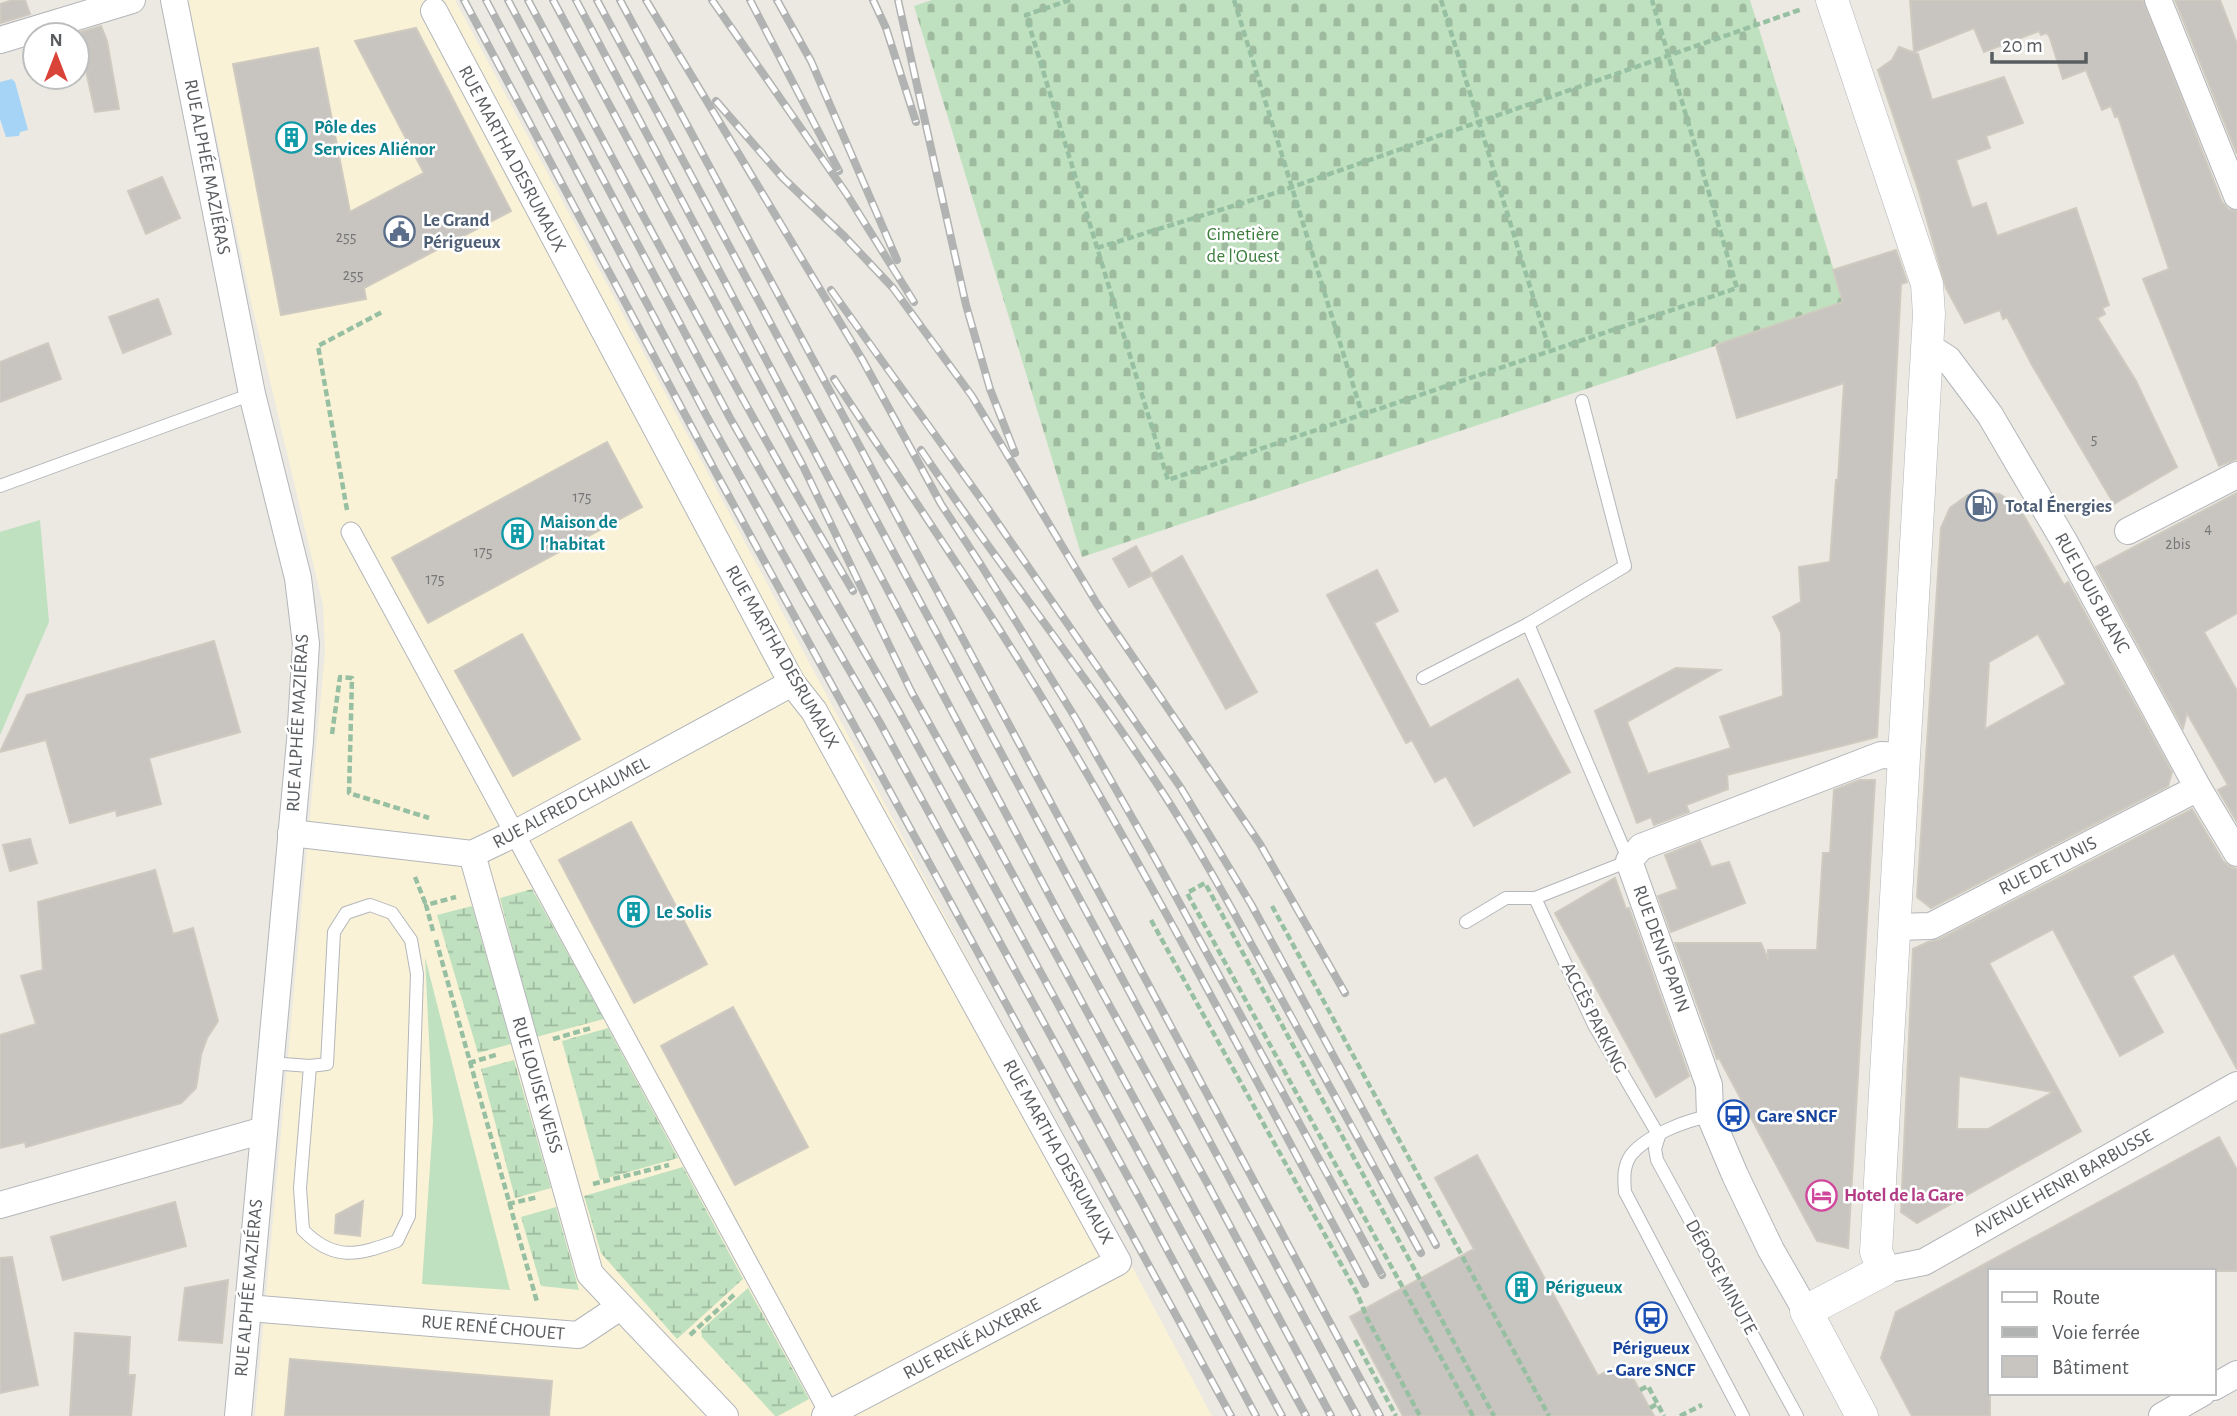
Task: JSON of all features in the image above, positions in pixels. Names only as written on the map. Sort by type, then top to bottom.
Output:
[{"type":"street","points":[[0,40],[132,0]]},
{"type":"street","name":"RUE ALPHÉE MAZIÉRAS","points":[[174,0],[252,394],[299,578],[306,644],[238,1416]]},
{"type":"street","points":[[2158,0],[2237,196]]},
{"type":"street","points":[[1819,4],[1927,284],[1929,314],[1876,1252],[1884,1270],[1806,1311],[1862,1416]]},
{"type":"street","name":"RUE MARTHA DESRUMAUX","points":[[434,11],[792,683],[814,710],[1118,1262]]},
{"type":"street","name":"RUE LOUIS BLANC","points":[[1927,350],[1937,352],[1948,359],[1990,415],[2070,551],[2197,788],[2237,853]]},
{"type":"street","points":[[2127,531],[2237,475]]},
{"type":"street","points":[[351,532],[618,1020],[828,1415]]},
{"type":"street","name":"RUE ALFRED CHAUMEL","points":[[291,833],[472,854],[516,834],[792,683]]},
{"type":"street","name":"RUE DENIS PAPIN","points":[[1806,1311],[1771,1250],[1710,1116],[1709,1085],[1629,861],[1641,847],[1881,755],[1903,756]]},
{"type":"street","name":"RUE DE TUNIS","points":[[1894,927],[1931,926],[2197,788]]},
{"type":"street","name":"RUE LOUISE WEISS","points":[[472,854],[590,1274],[620,1307]]},
{"type":"street","name":"AVENUE HENRI BARBUSSE","points":[[1884,1270],[1924,1262],[2237,1085]]},
{"type":"street","points":[[0,1205],[264,1130]]},
{"type":"street","name":"RUE RENÉ AUXERRE","points":[[828,1415],[1118,1262]]},
{"type":"street","points":[[620,1307],[725,1416]]},
{"type":"street","name":"RUE RENÉ CHOUET","points":[[248,1308],[578,1335],[620,1307]]},
{"type":"street","points":[[2216,1386],[2237,1374]]},
{"type":"street","points":[[2162,1416],[2199,1395]]},
{"type":"lane","points":[[0,486],[252,394]]},
{"type":"lane","points":[[1423,678],[1528,624],[1625,566],[1582,401]]},
{"type":"lane","points":[[1465,922],[1506,898],[1535,898],[1629,861],[1528,624]]},
{"type":"lane","name":"ACCÈS PARKING","points":[[1535,898],[1594,1025],[1658,1136]]},
{"type":"lane","points":[[270,1063],[310,1066],[327,1064],[334,932],[346,913],[370,905],[392,913],[411,940],[417,974],[409,1216],[397,1241],[365,1252],[340,1253],[317,1244],[303,1230],[300,1188],[310,1066]]},
{"type":"lane","points":[[1710,1116],[1680,1124],[1658,1136],[1630,1156],[1623,1175],[1625,1192],[1743,1416]]},
{"type":"lane","name":"DÉPOSE MINUTE","points":[[1658,1136],[1655,1149],[1657,1160],[1797,1416]]},
{"type":"path","points":[[1070,0],[1026,15],[1167,480],[1737,288],[1652,0]]},
{"type":"path","points":[[1234,0],[1362,414]]},
{"type":"path","points":[[1441,0],[1550,351]]},
{"type":"path","points":[[1097,248],[1291,187],[1819,4]]},
{"type":"path","points":[[351,532],[318,346],[384,311]]},
{"type":"path","points":[[331,742],[340,677],[352,678],[349,793],[435,819]]},
{"type":"path","points":[[412,867],[426,905],[508,1204],[541,1313]]},
{"type":"path","points":[[1473,1416],[1187,893],[1205,884],[1494,1416]]},
{"type":"path","points":[[426,905],[458,897],[455,886]]},
{"type":"path","points":[[1272,906],[1549,1416]]},
{"type":"path","points":[[1151,920],[1357,1293],[1367,1318],[1420,1416]]},
{"type":"path","points":[[549,1040],[618,1020]]},
{"type":"path","points":[[469,1063],[508,1052]]},
{"type":"path","points":[[585,1186],[693,1160]]},
{"type":"path","points":[[508,1204],[549,1195]]},
{"type":"path","points":[[690,1335],[755,1275]]},
{"type":"path","points":[[1355,1340],[1396,1416]]},
{"type":"path","points":[[1640,1390],[1648,1386],[1664,1416]]},
{"type":"path","points":[[1650,1408],[1657,1404]]},
{"type":"path","points":[[1680,1416],[1702,1405]]},
{"type":"shaded area","points":[[188,0],[455,0],[1212,1416],[255,1416],[325,652],[323,605],[251,301]]},
{"type":"green space","name":"Cimetière de l'Ouest","points":[[932,0],[1750,0],[1844,303],[1082,557],[914,6]]},
{"type":"green space","points":[[40,520],[49,622],[0,735],[0,532]]},
{"type":"green space","points":[[532,889],[604,1019],[536,1037],[500,898]]},
{"type":"green space","points":[[472,906],[511,1044],[478,1053],[437,915]]},
{"type":"green space","points":[[425,957],[510,1290],[422,1284],[433,1122]]},
{"type":"green space","points":[[608,1028],[678,1158],[600,1180],[562,1041]]},
{"type":"green space","points":[[514,1060],[551,1188],[515,1198],[481,1069]]},
{"type":"green space","points":[[683,1167],[743,1279],[677,1339],[601,1253],[584,1196]]},
{"type":"green space","points":[[556,1207],[579,1290],[541,1286],[521,1217]]},
{"type":"green space","points":[[748,1288],[809,1399],[778,1416],[775,1416],[702,1337],[701,1330]]},
{"type":"water","points":[[12,79],[28,130],[20,132],[19,136],[6,137],[0,119],[0,82]]},
{"type":"building","points":[[25,0],[30,14],[1,23],[0,4]]},
{"type":"building","points":[[1910,0],[2143,0],[2222,202],[2228,209],[2237,211],[2237,459],[2219,466],[2143,279],[2169,269],[2118,116],[2115,117],[2111,106],[2102,110],[2086,70],[2063,79],[2050,38],[2047,33],[2041,35],[2039,31],[1984,52],[1974,28],[1914,52]]},
{"type":"building","points":[[2175,0],[2220,0],[2237,44],[2237,154]]},
{"type":"building","points":[[101,26],[107,41],[119,109],[95,112],[90,91],[91,29]]},
{"type":"building","points":[[416,28],[511,211],[364,288],[366,299],[281,315],[233,64],[318,48],[350,212],[424,173],[355,41]]},
{"type":"building","points":[[1899,47],[1918,54],[1932,100],[2004,77],[2023,123],[1986,136],[1990,148],[1956,160],[1972,208],[1986,203],[1997,236],[2076,208],[2109,305],[2102,308],[2105,314],[2097,318],[2136,381],[2177,467],[2114,504],[2032,365],[2007,317],[2003,319],[2000,310],[1965,323],[1946,288],[1919,192],[1878,70],[1892,60]]},
{"type":"building","points":[[162,177],[180,218],[146,234],[128,191]]},
{"type":"building","points":[[1896,250],[1907,282],[1901,284],[1877,737],[1727,775],[1728,789],[1686,805],[1689,812],[1654,825],[1651,817],[1637,823],[1595,711],[1676,668],[1720,670],[1627,722],[1648,774],[1731,748],[1720,717],[1783,696],[1781,633],[1773,617],[1801,602],[1799,567],[1830,562],[1844,383],[1737,418],[1716,345],[1843,302],[1833,270]]},
{"type":"building","points":[[158,299],[171,334],[123,353],[109,317]]},
{"type":"building","points":[[48,343],[61,379],[0,402],[0,362]]},
{"type":"building","name":"Maison de l'habitat","points":[[607,442],[642,507],[428,623],[392,558]]},
{"type":"building","points":[[1981,492],[1999,494],[2020,509],[2064,585],[2068,582],[2172,772],[2168,786],[1931,908],[1917,897],[1941,528],[1950,508],[1968,495]],"holes":[[[2038,634],[2066,684],[1985,729],[1989,662]]]},
{"type":"building","points":[[2237,493],[2237,613],[2204,632],[2237,691],[2237,822],[2218,790],[2228,785],[2187,713],[2183,728],[2096,567]]},
{"type":"building","points":[[1136,546],[1152,575],[1129,587],[1113,559]]},
{"type":"building","points":[[1182,556],[1257,692],[1226,709],[1151,574]]},
{"type":"building","points":[[1377,570],[1398,611],[1374,623],[1430,728],[1518,679],[1570,772],[1474,826],[1446,776],[1435,782],[1412,740],[1406,743],[1327,595]]},
{"type":"building","points":[[522,634],[580,739],[513,776],[455,671]]},
{"type":"building","points":[[214,641],[240,732],[149,758],[161,804],[117,816],[116,810],[70,823],[46,740],[0,752],[27,695]]},
{"type":"building","points":[[1860,780],[1875,780],[1848,1248],[1817,1241],[1719,1058],[1717,1059],[1675,943],[1761,943],[1768,959],[1768,950],[1817,950],[1823,853],[1830,853],[1834,790]]},
{"type":"building","points":[[2192,809],[2223,861],[2237,869],[2237,1069],[2174,953],[2132,976],[2163,1032],[2120,1056],[2053,929],[1989,963],[2081,1131],[1917,1223],[1901,1212],[1913,949],[1938,940]],"holes":[[[1959,1076],[2053,1092],[1988,1129],[1957,1129]]]},
{"type":"building","name":"Le Solis","points":[[631,822],[707,964],[634,1003],[559,860]]},
{"type":"building","points":[[30,839],[37,863],[10,871],[3,845]]},
{"type":"building","points":[[1700,841],[1711,867],[1729,862],[1745,903],[1671,932],[1658,896],[1678,889],[1665,855]]},
{"type":"building","points":[[155,870],[173,934],[193,928],[218,1021],[207,1038],[201,1055],[196,1088],[181,1103],[26,1147],[25,1142],[0,1148],[0,1035],[36,1024],[21,976],[43,970],[38,902]]},
{"type":"building","points":[[1615,878],[1626,909],[1629,908],[1689,1076],[1656,1097],[1555,913]]},
{"type":"building","points":[[733,1007],[808,1147],[735,1185],[661,1046]]},
{"type":"building","points":[[2219,1137],[2237,1170],[2237,1271],[1988,1269],[1990,1416],[1912,1416],[1881,1358],[1896,1312]]},
{"type":"building","points":[[1477,1155],[1598,1376],[1624,1362],[1654,1416],[1403,1416],[1350,1317],[1474,1249],[1435,1178]]},
{"type":"building","points":[[363,1201],[360,1236],[335,1233],[336,1215]]},
{"type":"building","points":[[175,1202],[186,1246],[63,1280],[51,1237]]},
{"type":"building","points":[[12,1257],[38,1385],[0,1393],[0,1258]]},
{"type":"building","points":[[228,1280],[222,1343],[179,1340],[185,1288]]},
{"type":"building","points":[[75,1333],[130,1337],[128,1375],[135,1375],[131,1416],[70,1416]]},
{"type":"building","points":[[290,1359],[552,1381],[549,1416],[285,1416]]},
{"type":"railway","points":[[464,0],[714,469],[1231,1416]]},
{"type":"railway","points":[[486,0],[706,415],[880,723],[1256,1416]]},
{"type":"railway","points":[[508,0],[730,418],[899,712],[1282,1416]]},
{"type":"railway","points":[[528,0],[728,371],[853,591]]},
{"type":"railway","points":[[553,0],[803,466],[911,691],[1306,1416]]},
{"type":"railway","points":[[576,0],[1058,912],[1331,1416]]},
{"type":"railway","points":[[597,0],[1357,1416]]},
{"type":"railway","points":[[620,0],[1380,1416]]},
{"type":"railway","points":[[646,0],[862,359],[941,504],[1076,719],[1155,858],[1382,1275]]},
{"type":"railway","points":[[712,0],[846,193],[914,302]]},
{"type":"railway","points":[[750,0],[839,171]]},
{"type":"railway","points":[[777,0],[811,61],[897,260]]},
{"type":"railway","points":[[873,0],[886,28],[916,122]]},
{"type":"railway","points":[[898,0],[966,305],[990,389],[1015,453]]},
{"type":"railway","points":[[716,101],[783,178],[844,236],[893,288],[972,396],[1097,604],[1260,844],[1345,993]]},
{"type":"railway","points":[[831,290],[984,503],[1181,788],[1251,904],[1436,1245]]},
{"type":"railway","points":[[834,379],[979,598],[1102,799],[1365,1284]]},
{"type":"railway","points":[[921,450],[1106,708],[1180,819],[1421,1253]]},
{"type":"place","name":"Pôle des Services Aliénor","points":[[291,138]]},
{"type":"place","name":"Le Grand Périgueux","points":[[400,231]]},
{"type":"place","name":"Total Énergies","points":[[1982,506]]},
{"type":"place","name":"Maison de l'habitat","points":[[517,533]]},
{"type":"place","name":"Le Solis","points":[[633,912]]},
{"type":"place","name":"Gare SNCF","points":[[1734,1116]]},
{"type":"place","name":"Hotel de la Gare","points":[[1821,1195]]},
{"type":"place","name":"Périgueux","points":[[1522,1287]]},
{"type":"place","name":"Périgueux - Gare SNCF","points":[[1651,1317]]}]
